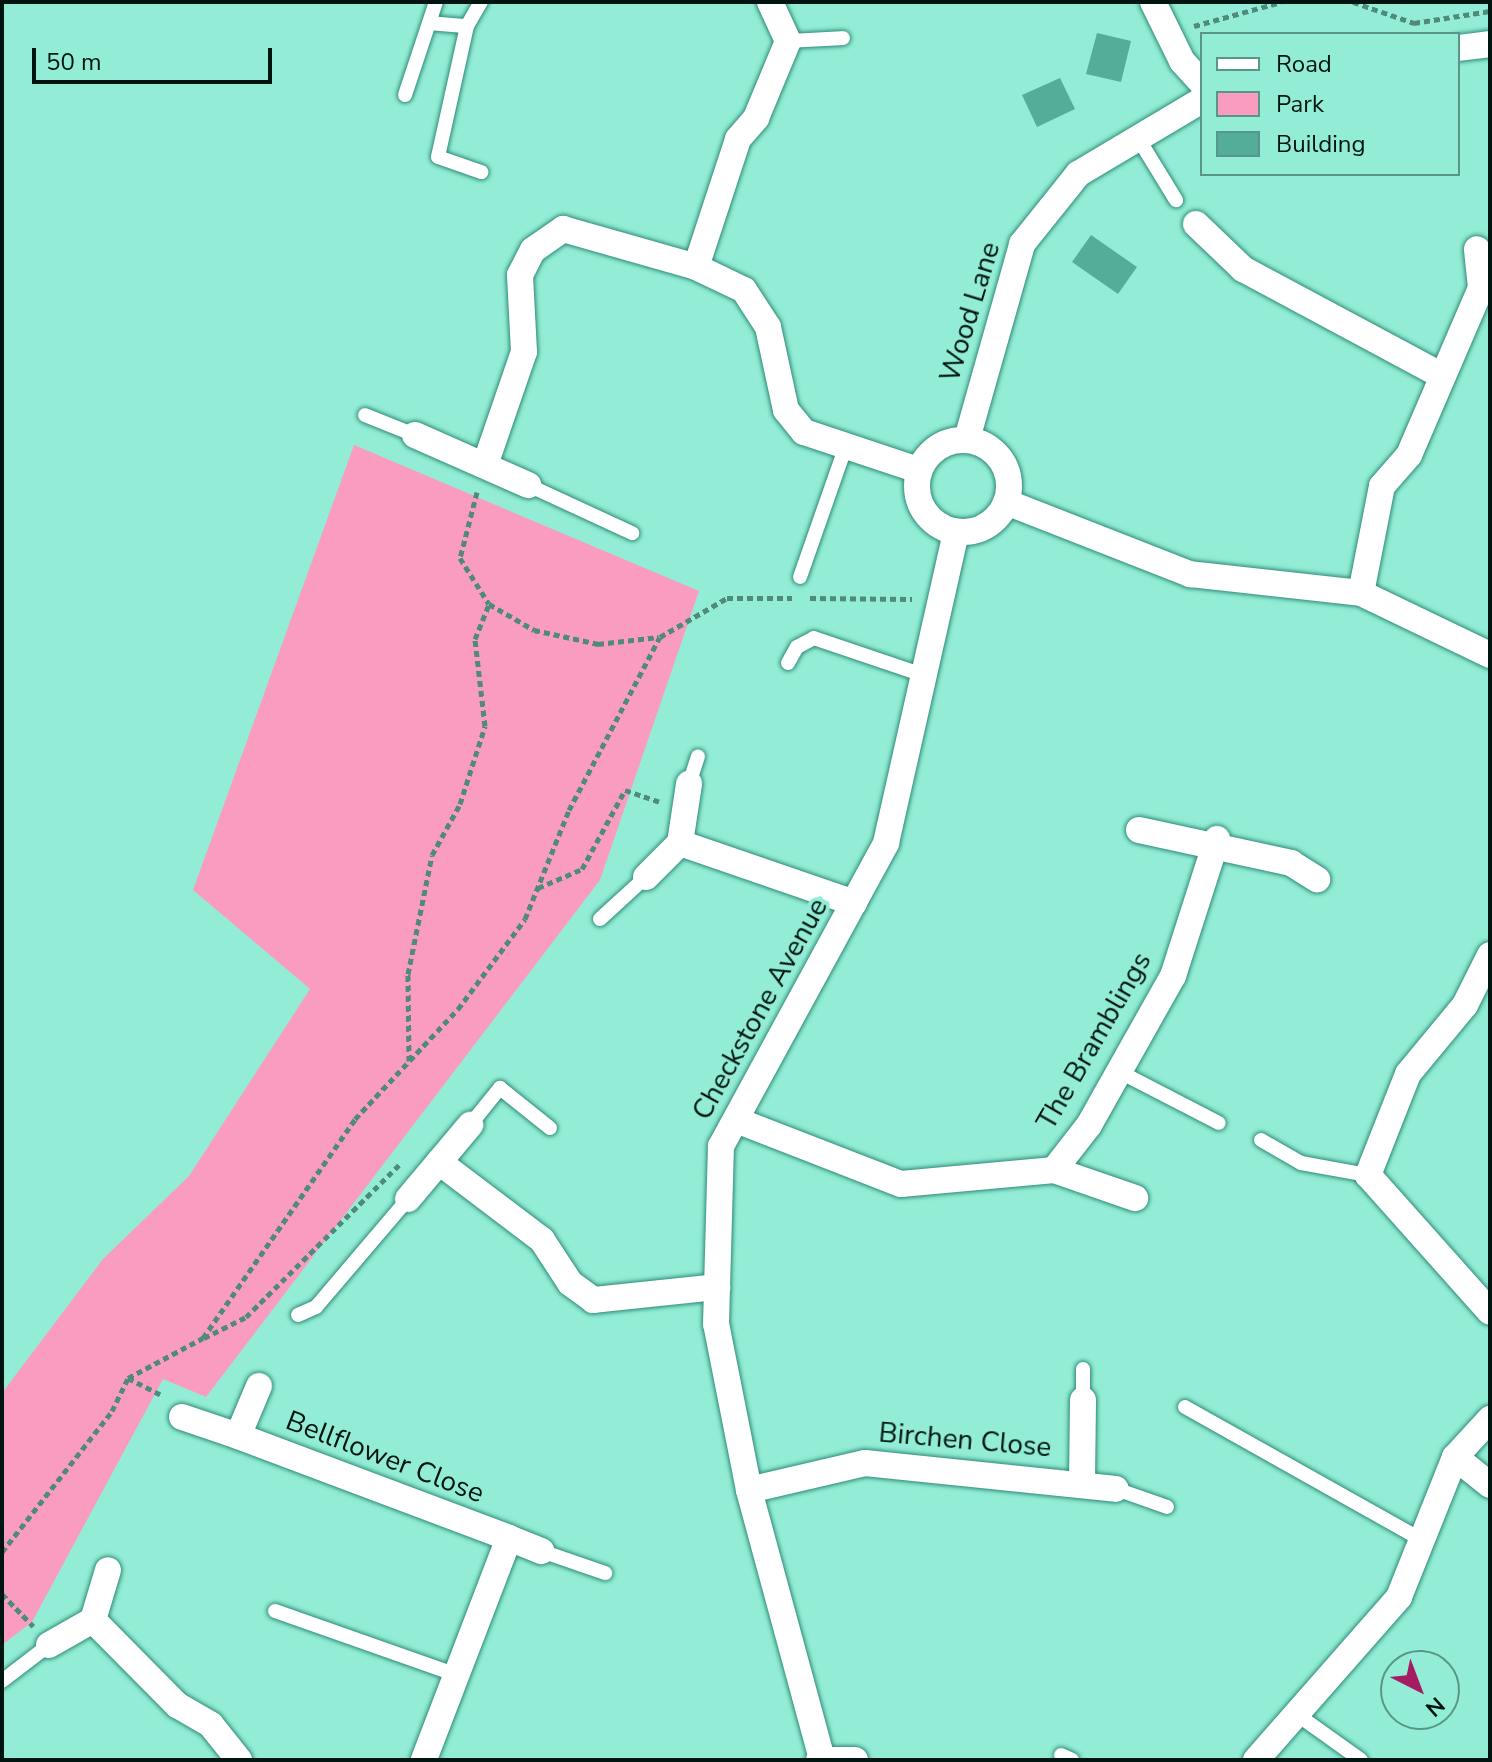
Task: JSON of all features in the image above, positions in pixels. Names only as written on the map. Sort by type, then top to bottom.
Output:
[{"type":"street","points":[[696,267],[738,139],[756,118],[788,41],[770,2]]},
{"type":"street","points":[[1153,2],[1168,33],[1200,80]]},
{"type":"street","points":[[1460,48],[1490,44]]},
{"type":"street","name":"Wood Lane","points":[[967,439],[1022,244],[1078,174],[1200,101]]},
{"type":"street","points":[[1196,224],[1243,269],[1441,375]]},
{"type":"street","points":[[485,465],[524,352],[520,275],[547,237],[563,229],[589,232],[724,277],[755,301],[768,327],[786,410],[804,432],[918,470]]},
{"type":"street","points":[[1361,593],[1382,486],[1409,455],[1481,288],[1477,249]]},
{"type":"street","points":[[415,435],[528,485]]},
{"type":"street","points":[[967,439],[1003,462],[1006,502],[987,525],[956,532],[926,515],[918,470],[938,446],[967,439]]},
{"type":"street","points":[[1006,502],[1190,574],[1361,593],[1490,655]]},
{"type":"street","name":"Checkstone Avenue","points":[[821,1759],[749,1490],[716,1324],[721,1146],[886,843],[945,600],[956,532]]},
{"type":"street","points":[[646,877],[680,843],[680,810],[689,784]]},
{"type":"street","points":[[1139,830],[1215,844],[1291,863],[1317,879]]},
{"type":"street","points":[[680,843],[854,903]]},
{"type":"street","name":"The Bramblings","points":[[1054,1170],[1120,1072],[1173,976],[1215,844]]},
{"type":"street","points":[[1490,955],[1465,1005],[1408,1074],[1368,1175],[1490,1312]]},
{"type":"street","name":"The Bramblings","points":[[736,1120],[901,1184],[1054,1170],[1135,1198]]},
{"type":"street","points":[[408,1199],[470,1125]]},
{"type":"street","points":[[435,1166],[542,1240],[570,1283],[593,1300],[717,1287]]},
{"type":"street","name":"Bellflower Close","points":[[238,1436],[259,1386]]},
{"type":"street","name":"Birchen Close","points":[[1082,1483],[1083,1400]]},
{"type":"street","name":"Bellflower Close","points":[[182,1417],[541,1551]]},
{"type":"street","points":[[1256,1760],[1399,1597],[1455,1457],[1490,1419]]},
{"type":"street","points":[[1455,1457],[1490,1485]]},
{"type":"street","name":"Birchen Close","points":[[749,1490],[865,1463],[1082,1483],[1116,1489]]},
{"type":"street","points":[[424,1760],[509,1538]]},
{"type":"street","points":[[49,1645],[93,1620],[108,1570]]},
{"type":"street","points":[[93,1620],[177,1705],[211,1725],[239,1760]]},
{"type":"street","points":[[821,1759],[855,1760]]},
{"type":"lane","points":[[405,95],[436,2]]},
{"type":"lane","points":[[481,2],[467,26],[438,157],[481,172]]},
{"type":"lane","points":[[429,23],[467,26]]},
{"type":"lane","points":[[788,41],[843,38]]},
{"type":"lane","points":[[1138,138],[1176,200]]},
{"type":"lane","points":[[365,415],[415,435]]},
{"type":"lane","points":[[800,577],[846,446]]},
{"type":"lane","points":[[528,485],[632,533]]},
{"type":"lane","points":[[788,663],[797,647],[814,638],[926,676]]},
{"type":"lane","points":[[689,784],[698,756]]},
{"type":"lane","points":[[600,919],[646,877]]},
{"type":"lane","points":[[1120,1072],[1219,1123]]},
{"type":"lane","points":[[470,1125],[500,1088],[550,1128]]},
{"type":"lane","points":[[1261,1140],[1301,1163],[1368,1175]]},
{"type":"lane","points":[[298,1315],[316,1307],[408,1199]]},
{"type":"lane","points":[[1083,1369],[1083,1400]]},
{"type":"lane","points":[[1185,1407],[1422,1540]]},
{"type":"lane","points":[[1116,1489],[1167,1507]]},
{"type":"lane","points":[[541,1551],[605,1573]]},
{"type":"lane","points":[[275,1611],[457,1675]]},
{"type":"lane","points":[[2,1681],[49,1645]]},
{"type":"lane","points":[[1295,1713],[1361,1760]]},
{"type":"path","points":[[1168,33],[1281,2]]},
{"type":"path","points":[[1353,2],[1414,23],[1490,11]]},
{"type":"path","points":[[485,465],[460,558],[489,604],[534,630],[598,644],[660,637],[727,598],[945,600]]},
{"type":"path","points":[[409,1061],[408,974],[432,855],[460,804],[485,726],[475,639],[489,604]]},
{"type":"path","points":[[203,1338],[355,1119],[409,1061],[525,919],[569,810],[660,637]]},
{"type":"path","points":[[537,889],[582,869],[625,790],[680,810]]},
{"type":"path","points":[[2,1552],[112,1411],[128,1378],[246,1317],[395,1163],[435,1166]]},
{"type":"path","points":[[128,1378],[183,1406],[182,1417]]},
{"type":"path","points":[[2,1594],[49,1645]]},
{"type":"green space","points":[[354,445],[699,591],[600,880],[206,1397],[163,1379],[32,1622],[2,1645],[2,1393],[103,1259],[189,1176],[310,989],[193,890]]},
{"type":"building","points":[[1097,33],[1131,41],[1121,82],[1086,74]]},
{"type":"building","points":[[1060,78],[1075,109],[1037,127],[1022,95]]},
{"type":"building","points":[[1091,235],[1137,267],[1118,294],[1072,262]]}]
